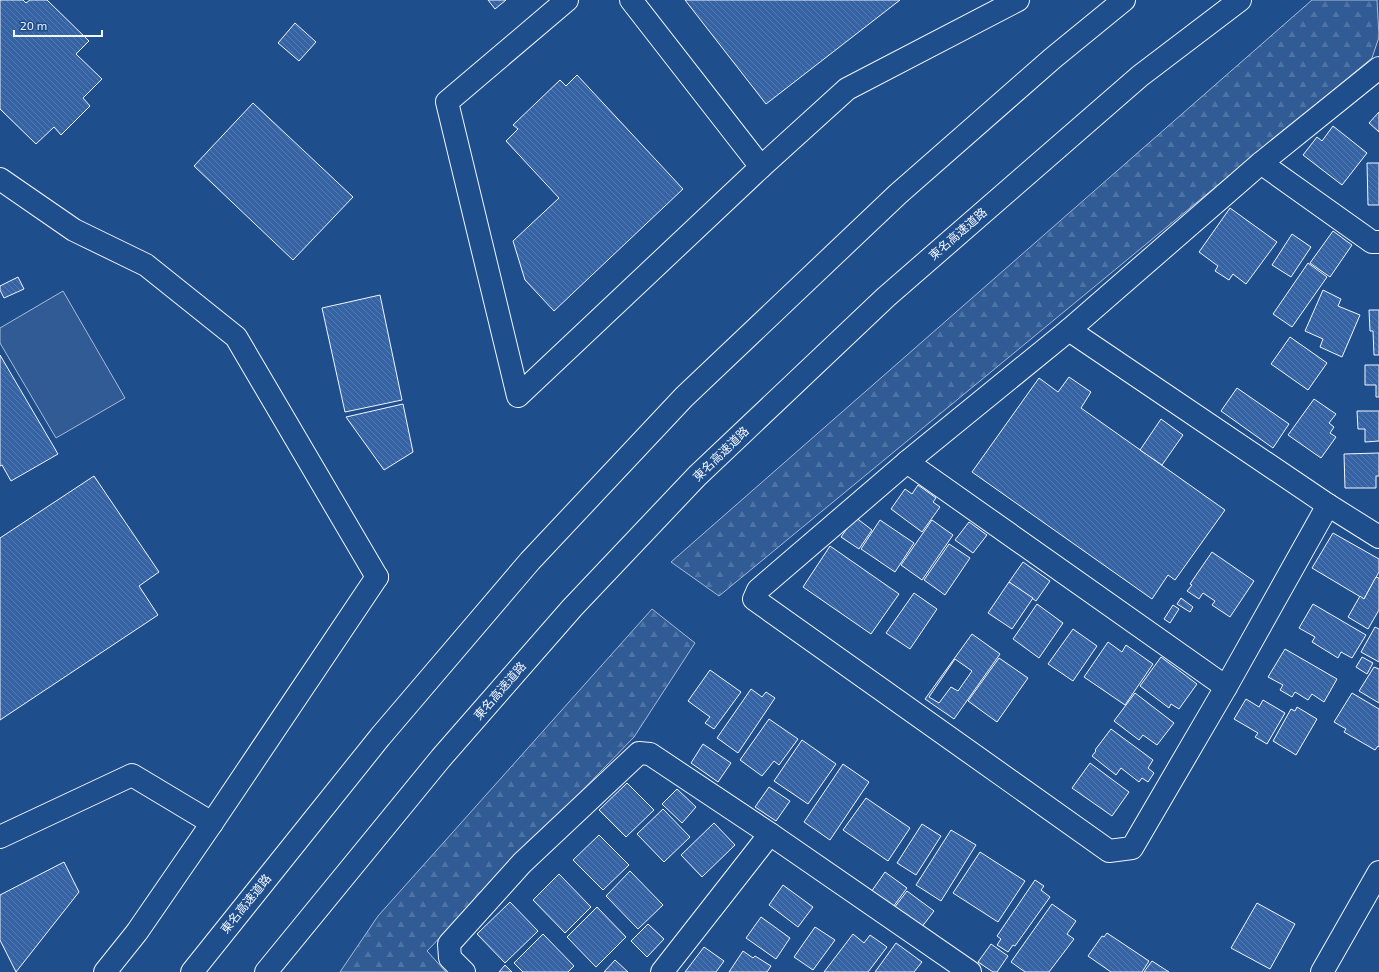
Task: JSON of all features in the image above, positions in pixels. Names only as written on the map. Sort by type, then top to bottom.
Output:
[{"type":"main road","points":[[567,0],[447,102],[518,396],[761,167],[848,89],[1017,0]]},
{"type":"main road","points":[[631,0],[761,167]]},
{"type":"main road","name":"東名高速道路","points":[[192,972],[380,737],[530,561],[684,397],[898,194],[1053,58],[1124,0]]},
{"type":"main road","name":"東名高速道路","points":[[266,972],[441,758],[572,608],[697,476],[886,297],[1140,76],[1240,0]]},
{"type":"main road","points":[[1328,505],[1226,687],[1132,848],[1108,851],[754,599],[758,590],[907,462],[1068,330],[1261,164],[1379,68]]},
{"type":"main road","points":[[1261,164],[1372,242],[1379,242]]},
{"type":"main road","points":[[0,179],[74,230],[146,265],[236,337],[377,577],[137,932],[105,972]]},
{"type":"main road","points":[[1068,330],[1328,505],[1379,537]]},
{"type":"main road","points":[[907,462],[1226,687]]},
{"type":"main road","points":[[464,972],[450,958],[449,944],[522,863],[640,753],[650,754],[770,834],[970,972]]},
{"type":"main road","points":[[0,837],[132,775],[212,823]]},
{"type":"main road","points":[[662,972],[770,834]]},
{"type":"main road","points":[[1322,972],[1379,872]]},
{"type":"shaded area","points":[[63,291],[125,398],[56,438],[0,343],[0,328]]},
{"type":"green space","points":[[1312,0],[1377,0],[1379,37],[1372,58],[719,596],[671,562]]},
{"type":"green space","points":[[652,609],[695,643],[634,737],[427,951],[446,972],[340,972],[378,916]]},
{"type":"building","points":[[0,0],[23,0],[26,3],[30,0],[47,0],[89,41],[76,54],[102,79],[83,98],[90,106],[61,135],[54,127],[36,144],[0,109]]},
{"type":"building","points":[[488,0],[506,0],[495,9]]},
{"type":"building","points":[[685,0],[900,0],[766,104]]},
{"type":"building","points":[[295,23],[316,42],[299,61],[278,43]]},
{"type":"building","points":[[577,75],[683,189],[554,311],[525,280],[513,241],[559,198],[506,141],[518,129],[513,125],[560,80],[566,86]]},
{"type":"building","points":[[253,103],[353,197],[293,260],[194,166]]},
{"type":"building","points":[[1379,112],[1379,132],[1369,123]]},
{"type":"building","points":[[1333,126],[1367,153],[1342,185],[1303,155],[1317,137],[1322,141]]},
{"type":"building","points":[[1367,163],[1379,163],[1379,205],[1368,205]]},
{"type":"building","points":[[1230,208],[1277,242],[1246,284],[1233,274],[1229,280],[1215,271],[1218,266],[1199,252]]},
{"type":"building","points":[[1333,231],[1352,245],[1330,277],[1310,263]]},
{"type":"building","points":[[1292,234],[1311,247],[1291,277],[1272,265]]},
{"type":"building","points":[[1308,263],[1327,277],[1292,327],[1273,314]]},
{"type":"building","points":[[18,277],[24,289],[4,298],[0,290],[0,286]]},
{"type":"building","points":[[1323,290],[1341,299],[1338,306],[1360,315],[1342,357],[1320,347],[1323,339],[1305,331]]},
{"type":"building","points":[[380,295],[402,400],[345,412],[322,308]]},
{"type":"building","points":[[1369,310],[1379,310],[1379,355],[1374,355],[1373,331],[1370,331]]},
{"type":"building","points":[[1290,337],[1327,363],[1308,390],[1271,364]]},
{"type":"building","points":[[0,355],[58,454],[11,481],[2,465],[0,466]]},
{"type":"building","points":[[1365,365],[1379,365],[1379,397],[1376,397],[1376,385],[1365,385]]},
{"type":"building","points":[[1069,377],[1091,392],[1081,408],[1225,510],[1175,580],[1168,575],[1152,599],[972,472],[1039,378],[1058,392]]},
{"type":"building","points":[[1237,388],[1289,424],[1273,448],[1221,411]]},
{"type":"building","points":[[1314,399],[1336,414],[1329,423],[1334,427],[1330,433],[1336,437],[1321,458],[1288,435]]},
{"type":"building","points":[[403,404],[413,452],[384,470],[346,417]]},
{"type":"building","points":[[1357,411],[1379,411],[1379,441],[1365,442],[1365,429],[1358,429]]},
{"type":"building","points":[[1161,419],[1183,435],[1162,465],[1140,450]]},
{"type":"building","points":[[1379,453],[1379,476],[1376,476],[1376,488],[1345,488],[1344,454]]},
{"type":"building","points":[[94,476],[159,572],[139,586],[158,615],[0,720],[0,538]]},
{"type":"building","points":[[918,485],[936,498],[933,502],[940,507],[922,532],[891,509],[905,489],[912,494]]},
{"type":"building","points":[[855,517],[872,530],[859,549],[841,537]]},
{"type":"building","points":[[880,520],[914,543],[895,572],[861,549]]},
{"type":"building","points":[[932,520],[953,535],[922,580],[901,565]]},
{"type":"building","points":[[969,522],[987,535],[973,553],[955,540]]},
{"type":"building","points":[[1333,533],[1379,559],[1379,572],[1364,599],[1312,568]]},
{"type":"building","points":[[949,544],[970,558],[945,595],[924,580]]},
{"type":"building","points":[[830,546],[899,594],[871,634],[803,587]]},
{"type":"building","points":[[1212,552],[1254,581],[1230,617],[1212,605],[1215,601],[1203,593],[1199,599],[1187,591],[1192,585],[1190,584]]},
{"type":"building","points":[[1023,562],[1050,581],[1036,601],[1009,582]]},
{"type":"building","points":[[1376,577],[1379,578],[1379,610],[1368,629],[1348,617],[1360,596],[1364,599]]},
{"type":"building","points":[[1009,582],[1033,598],[1012,629],[988,613]]},
{"type":"building","points":[[914,593],[937,609],[910,649],[886,633]]},
{"type":"building","points":[[1181,598],[1193,607],[1190,612],[1177,604]]},
{"type":"building","points":[[1037,604],[1063,623],[1039,658],[1013,639]]},
{"type":"building","points":[[1313,604],[1366,635],[1352,658],[1341,652],[1338,658],[1312,642],[1315,637],[1299,628]]},
{"type":"building","points":[[1173,605],[1179,609],[1170,623],[1164,619]]},
{"type":"building","points":[[1375,627],[1379,629],[1379,662],[1361,652]]},
{"type":"building","points":[[1073,629],[1097,646],[1073,681],[1048,664]]},
{"type":"building","points":[[972,634],[1000,654],[954,719],[925,699]],"holes":[[[955,659],[972,671],[958,691],[951,687],[939,703],[929,697]]]},
{"type":"building","points":[[1108,642],[1122,652],[1126,645],[1153,664],[1125,705],[1084,677]]},
{"type":"building","points":[[1285,649],[1337,679],[1324,702],[1312,694],[1308,700],[1295,692],[1292,697],[1280,690],[1283,685],[1268,677]]},
{"type":"building","points":[[1161,657],[1197,684],[1179,709],[1171,704],[1169,708],[1140,686]]},
{"type":"building","points":[[1362,657],[1373,663],[1367,674],[1356,667]]},
{"type":"building","points":[[999,658],[1028,678],[997,722],[968,701]]},
{"type":"building","points":[[1374,667],[1379,669],[1379,703],[1359,691]]},
{"type":"building","points":[[710,670],[741,692],[714,729],[705,723],[710,717],[688,701]]},
{"type":"building","points":[[751,689],[762,697],[766,692],[775,698],[738,753],[717,738]]},
{"type":"building","points":[[1135,693],[1174,723],[1157,745],[1143,735],[1139,740],[1114,721]]},
{"type":"building","points":[[1352,693],[1379,709],[1379,747],[1378,746],[1375,750],[1344,732],[1346,729],[1334,722]]},
{"type":"building","points":[[1246,699],[1259,707],[1263,700],[1285,713],[1267,744],[1255,737],[1258,733],[1234,719]]},
{"type":"building","points":[[1297,707],[1317,719],[1296,755],[1273,741],[1291,709],[1295,711]]},
{"type":"building","points":[[769,719],[798,739],[779,765],[774,761],[762,776],[740,760]]},
{"type":"building","points":[[1111,729],[1153,760],[1148,768],[1154,773],[1148,782],[1142,778],[1139,782],[1121,768],[1116,775],[1092,756]]},
{"type":"building","points":[[802,740],[836,764],[808,804],[774,781]]},
{"type":"building","points":[[703,744],[731,763],[718,782],[691,763]]},
{"type":"building","points":[[1090,763],[1129,792],[1112,816],[1072,788]]},
{"type":"building","points":[[843,764],[869,782],[830,840],[804,822]]},
{"type":"building","points":[[627,783],[654,810],[626,837],[599,810]]},
{"type":"building","points":[[769,787],[790,801],[776,821],[755,807]]},
{"type":"building","points":[[677,789],[696,807],[682,823],[662,804]]},
{"type":"building","points":[[866,798],[910,828],[888,861],[843,830]]},
{"type":"building","points":[[663,809],[690,837],[664,862],[637,834]]},
{"type":"building","points":[[714,823],[735,845],[702,877],[681,855]]},
{"type":"building","points":[[922,824],[941,836],[916,875],[897,863]]},
{"type":"building","points":[[951,830],[976,845],[941,901],[916,885]]},
{"type":"building","points":[[599,835],[629,865],[603,890],[573,860]]},
{"type":"building","points":[[980,852],[1025,881],[998,922],[953,893]]},
{"type":"building","points":[[64,862],[79,892],[16,972],[0,940],[0,895]]},
{"type":"building","points":[[630,871],[663,905],[638,929],[606,896]]},
{"type":"building","points":[[885,872],[907,888],[893,907],[871,892]]},
{"type":"building","points":[[559,874],[591,907],[565,933],[533,900]]},
{"type":"building","points":[[1035,880],[1044,886],[1041,890],[1050,897],[1015,946],[1013,945],[1008,952],[997,945],[1001,939],[997,936]]},
{"type":"building","points":[[783,885],[813,907],[798,927],[769,905]]},
{"type":"building","points":[[907,891],[934,911],[921,928],[894,908]]},
{"type":"building","points":[[510,902],[538,931],[505,963],[477,934]]},
{"type":"building","points":[[1257,903],[1295,924],[1270,969],[1231,948]]},
{"type":"building","points":[[1052,904],[1076,921],[1067,934],[1074,939],[1049,972],[1025,972],[1011,962]]},
{"type":"building","points":[[597,907],[626,937],[596,967],[567,937]]},
{"type":"building","points":[[761,917],[790,938],[776,959],[746,938]]},
{"type":"building","points":[[648,924],[664,939],[647,957],[631,941]]},
{"type":"building","points":[[815,927],[835,940],[813,970],[794,957]]},
{"type":"building","points":[[1107,933],[1149,961],[1142,972],[1111,972],[1088,956],[1102,936],[1104,937]]},
{"type":"building","points":[[543,934],[574,966],[568,972],[523,972],[514,963]]},
{"type":"building","points":[[853,934],[864,943],[870,935],[887,947],[868,972],[824,972]]},
{"type":"building","points":[[896,943],[922,962],[914,972],[875,972]]},
{"type":"building","points":[[991,944],[1008,956],[997,972],[993,972],[978,962]]},
{"type":"building","points":[[704,947],[724,961],[716,972],[685,972]]},
{"type":"building","points":[[743,951],[753,958],[755,956],[771,966],[767,972],[729,972]]},
{"type":"building","points":[[615,960],[628,972],[604,972]]},
{"type":"building","points":[[1152,961],[1169,972],[1144,972]]},
{"type":"building","points":[[505,965],[512,972],[499,972]]}]
